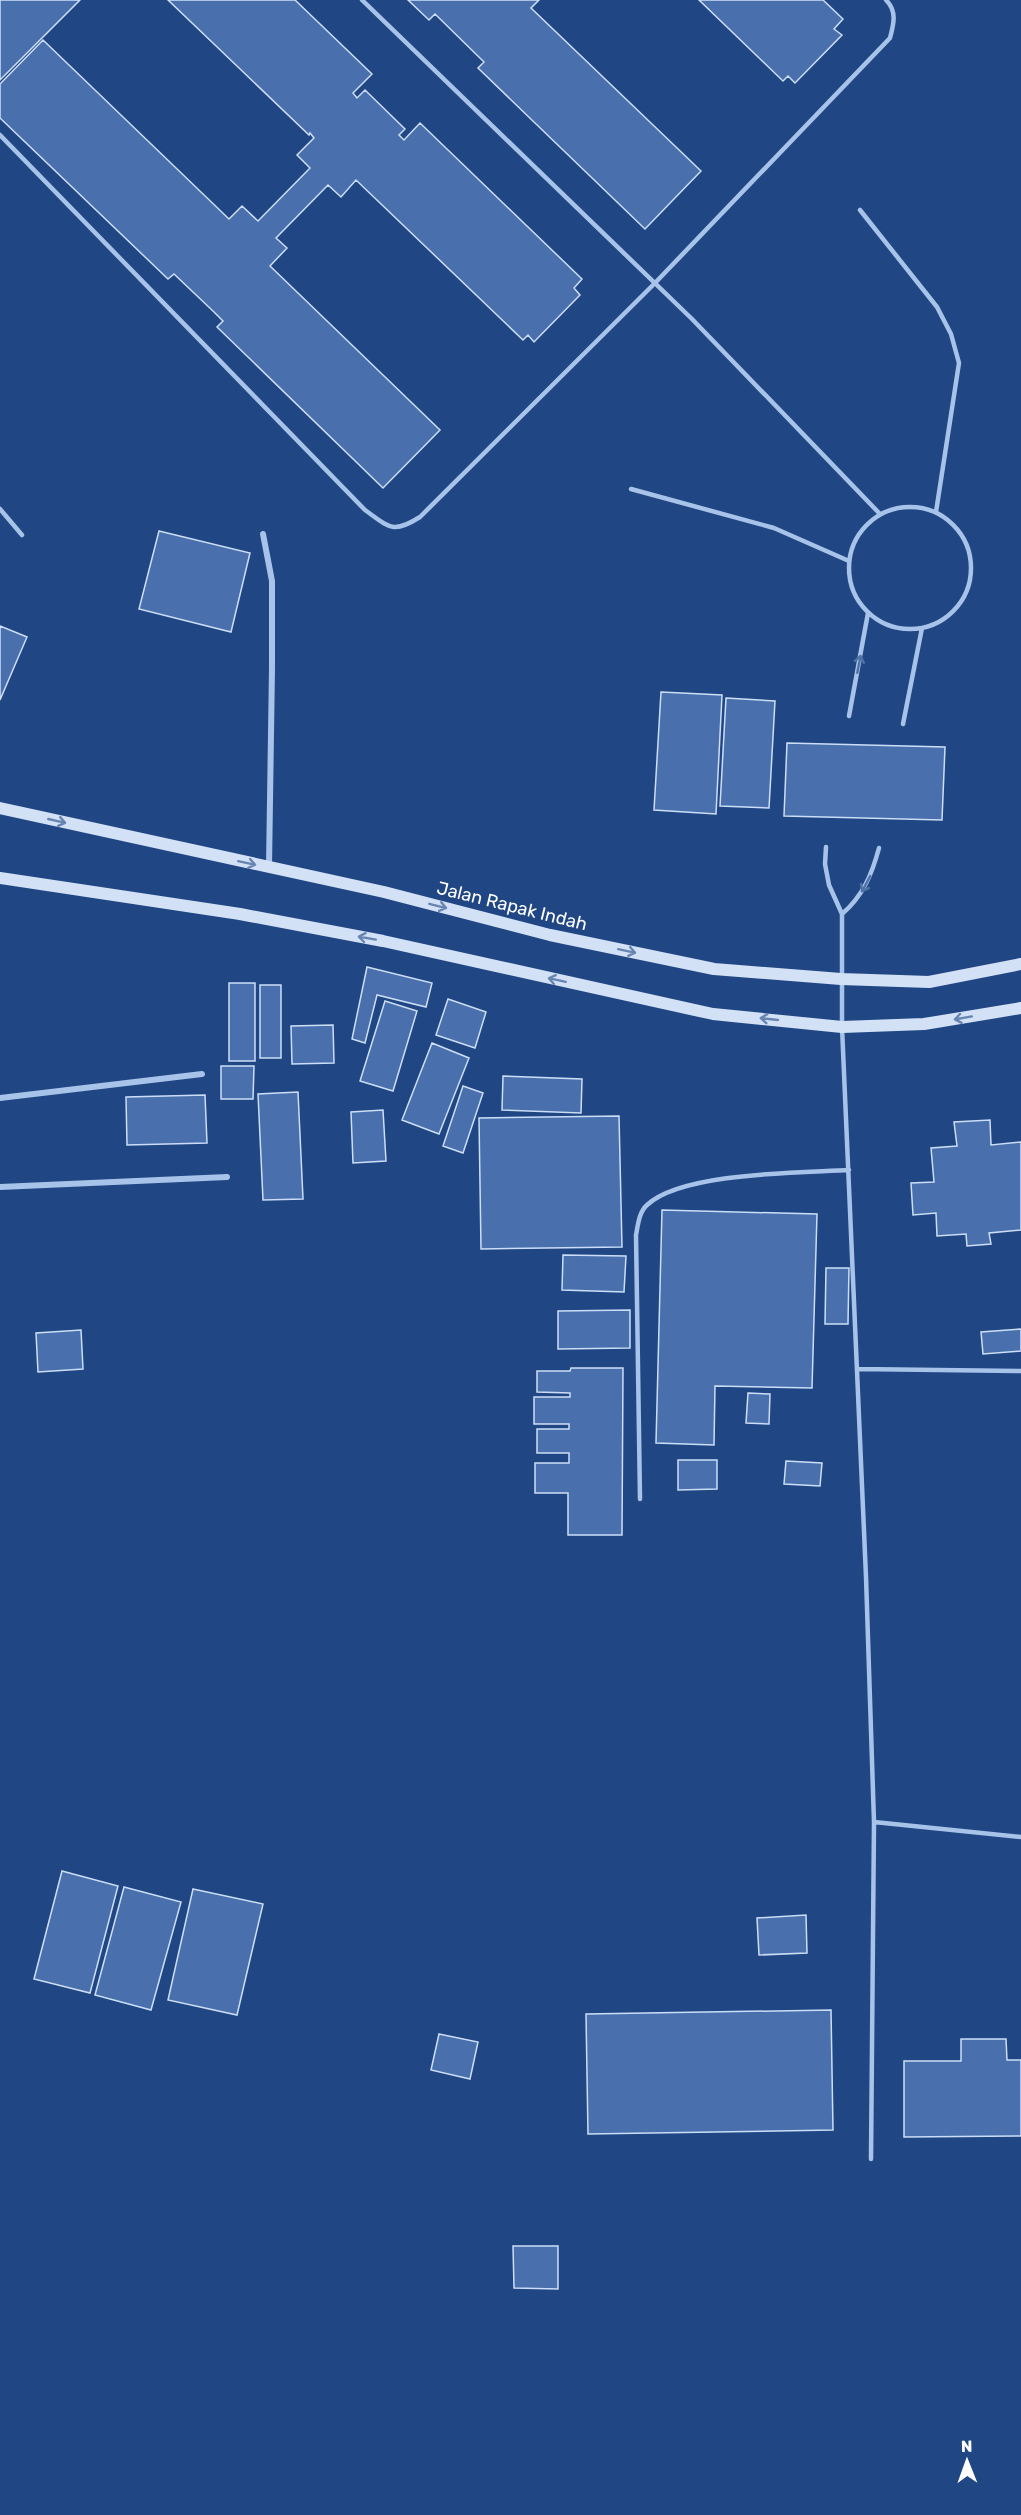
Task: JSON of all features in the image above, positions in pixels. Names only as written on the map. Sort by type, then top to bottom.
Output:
[{"type":"main road","name":"Jalan Rapak Indah","points":[[0,808],[384,892],[550,935],[714,969],[841,979],[929,981],[1021,964]]},
{"type":"main road","points":[[0,878],[240,915],[383,941],[713,1014],[842,1026],[924,1024],[1021,1008]]},
{"type":"street","points":[[263,534],[272,581],[268,868]]},
{"type":"street","points":[[0,1098],[202,1074]]},
{"type":"street","points":[[0,1187],[227,1177]]},
{"type":"lane","points":[[362,0],[655,283],[880,514]]},
{"type":"lane","points":[[0,135],[365,510],[387,526],[402,528],[420,517],[655,283],[890,38],[895,22],[892,6],[886,0]]},
{"type":"lane","points":[[860,210],[937,308],[951,334],[959,363],[936,512]]},
{"type":"lane","points":[[631,489],[774,528],[849,561]]},
{"type":"lane","points":[[917,507],[936,512],[952,523],[964,538],[970,556],[971,575],[966,593],[955,609],[940,621],[922,628],[903,628],[885,623],[868,613],[856,597],[850,580],[849,561],[854,542],[865,526],[880,514],[898,508],[917,507]]},
{"type":"lane","points":[[0,508],[22,535]]},
{"type":"lane","points":[[849,716],[868,613]]},
{"type":"lane","points":[[903,724],[922,628]]},
{"type":"lane","points":[[826,847],[825,864],[830,885],[842,914],[842,1026],[858,1369],[874,1822],[871,2159]]},
{"type":"lane","points":[[842,914],[855,903],[869,880],[879,848]]},
{"type":"lane","points":[[640,1499],[636,1235],[639,1219],[646,1205],[681,1186],[734,1179],[849,1170]]},
{"type":"lane","points":[[858,1369],[1021,1371]]},
{"type":"lane","points":[[874,1822],[1021,1837]]},
{"type":"building","points":[[0,0],[80,0],[0,80]]},
{"type":"building","points":[[168,0],[295,0],[372,74],[353,93],[357,98],[365,90],[405,129],[399,135],[404,140],[420,123],[582,279],[574,288],[580,295],[534,342],[528,335],[523,340],[356,180],[341,197],[328,185],[276,238],[287,248],[270,266],[440,430],[383,488],[217,327],[223,321],[214,312],[174,274],[168,279],[0,118],[0,84],[43,40],[229,219],[242,206],[258,221],[310,168],[297,155],[314,138]]},
{"type":"building","points":[[408,0],[539,0],[531,8],[701,171],[645,229],[478,68],[484,62],[435,14],[429,20]]},
{"type":"building","points":[[699,0],[823,0],[843,19],[834,29],[842,35],[795,83],[788,76],[783,81]]},
{"type":"building","points":[[159,531],[250,553],[231,632],[139,609]]},
{"type":"building","points":[[0,626],[27,637],[0,700]]},
{"type":"building","points":[[661,692],[722,695],[716,814],[654,810]]},
{"type":"building","points":[[726,698],[775,701],[769,808],[720,806]]},
{"type":"building","points":[[787,743],[945,747],[942,820],[784,816]]},
{"type":"building","points":[[367,967],[432,983],[426,1007],[377,995],[365,1043],[352,1039]]},
{"type":"building","points":[[229,983],[255,983],[255,1061],[229,1061]]},
{"type":"building","points":[[260,985],[281,985],[281,1058],[260,1058]]},
{"type":"building","points":[[448,999],[486,1012],[475,1048],[436,1035]]},
{"type":"building","points":[[385,1001],[417,1011],[393,1091],[360,1081]]},
{"type":"building","points":[[333,1025],[334,1063],[292,1064],[291,1026]]},
{"type":"building","points":[[432,1043],[469,1058],[439,1134],[402,1120]]},
{"type":"building","points":[[221,1066],[254,1066],[253,1099],[221,1099]]},
{"type":"building","points":[[503,1076],[582,1079],[581,1113],[502,1110]]},
{"type":"building","points":[[463,1086],[483,1093],[463,1153],[443,1146]]},
{"type":"building","points":[[298,1092],[303,1199],[263,1200],[258,1094]]},
{"type":"building","points":[[205,1095],[207,1143],[127,1145],[126,1097]]},
{"type":"building","points":[[383,1110],[386,1161],[353,1163],[351,1112]]},
{"type":"building","points":[[619,1116],[622,1247],[481,1249],[479,1118]]},
{"type":"building","points":[[990,1120],[991,1145],[1021,1142],[1021,1230],[989,1233],[991,1244],[967,1246],[966,1234],[937,1236],[936,1213],[913,1215],[911,1183],[934,1182],[931,1148],[957,1146],[954,1122]]},
{"type":"building","points":[[662,1210],[817,1214],[812,1388],[715,1386],[714,1445],[656,1443]]},
{"type":"building","points":[[563,1255],[626,1256],[624,1292],[562,1290]]},
{"type":"building","points":[[826,1268],[849,1268],[848,1324],[825,1324]]},
{"type":"building","points":[[630,1310],[630,1348],[558,1349],[558,1311]]},
{"type":"building","points":[[1021,1329],[1021,1351],[983,1354],[981,1332]]},
{"type":"building","points":[[81,1330],[83,1369],[38,1372],[36,1333]]},
{"type":"building","points":[[571,1368],[623,1368],[622,1535],[568,1535],[568,1493],[535,1493],[535,1463],[569,1463],[569,1453],[537,1453],[537,1429],[569,1429],[569,1424],[534,1424],[534,1397],[570,1397],[570,1393],[537,1392],[537,1371],[570,1371]]},
{"type":"building","points":[[748,1393],[770,1394],[769,1424],[746,1423]]},
{"type":"building","points":[[678,1460],[717,1460],[717,1489],[678,1490]]},
{"type":"building","points":[[786,1461],[822,1463],[820,1486],[784,1484]]},
{"type":"building","points":[[62,1871],[118,1886],[90,1993],[34,1979]]},
{"type":"building","points":[[124,1887],[181,1902],[151,2010],[95,1995]]},
{"type":"building","points":[[193,1889],[263,1904],[237,2015],[168,2000]]},
{"type":"building","points":[[806,1915],[807,1953],[759,1955],[757,1918]]},
{"type":"building","points":[[831,2010],[833,2130],[588,2134],[586,2014]]},
{"type":"building","points":[[439,2034],[478,2042],[470,2079],[431,2070]]},
{"type":"building","points":[[961,2039],[1006,2039],[1007,2060],[1021,2060],[1021,2136],[904,2137],[904,2061],[961,2061]]},
{"type":"building","points":[[513,2246],[558,2246],[558,2289],[514,2288]]}]
